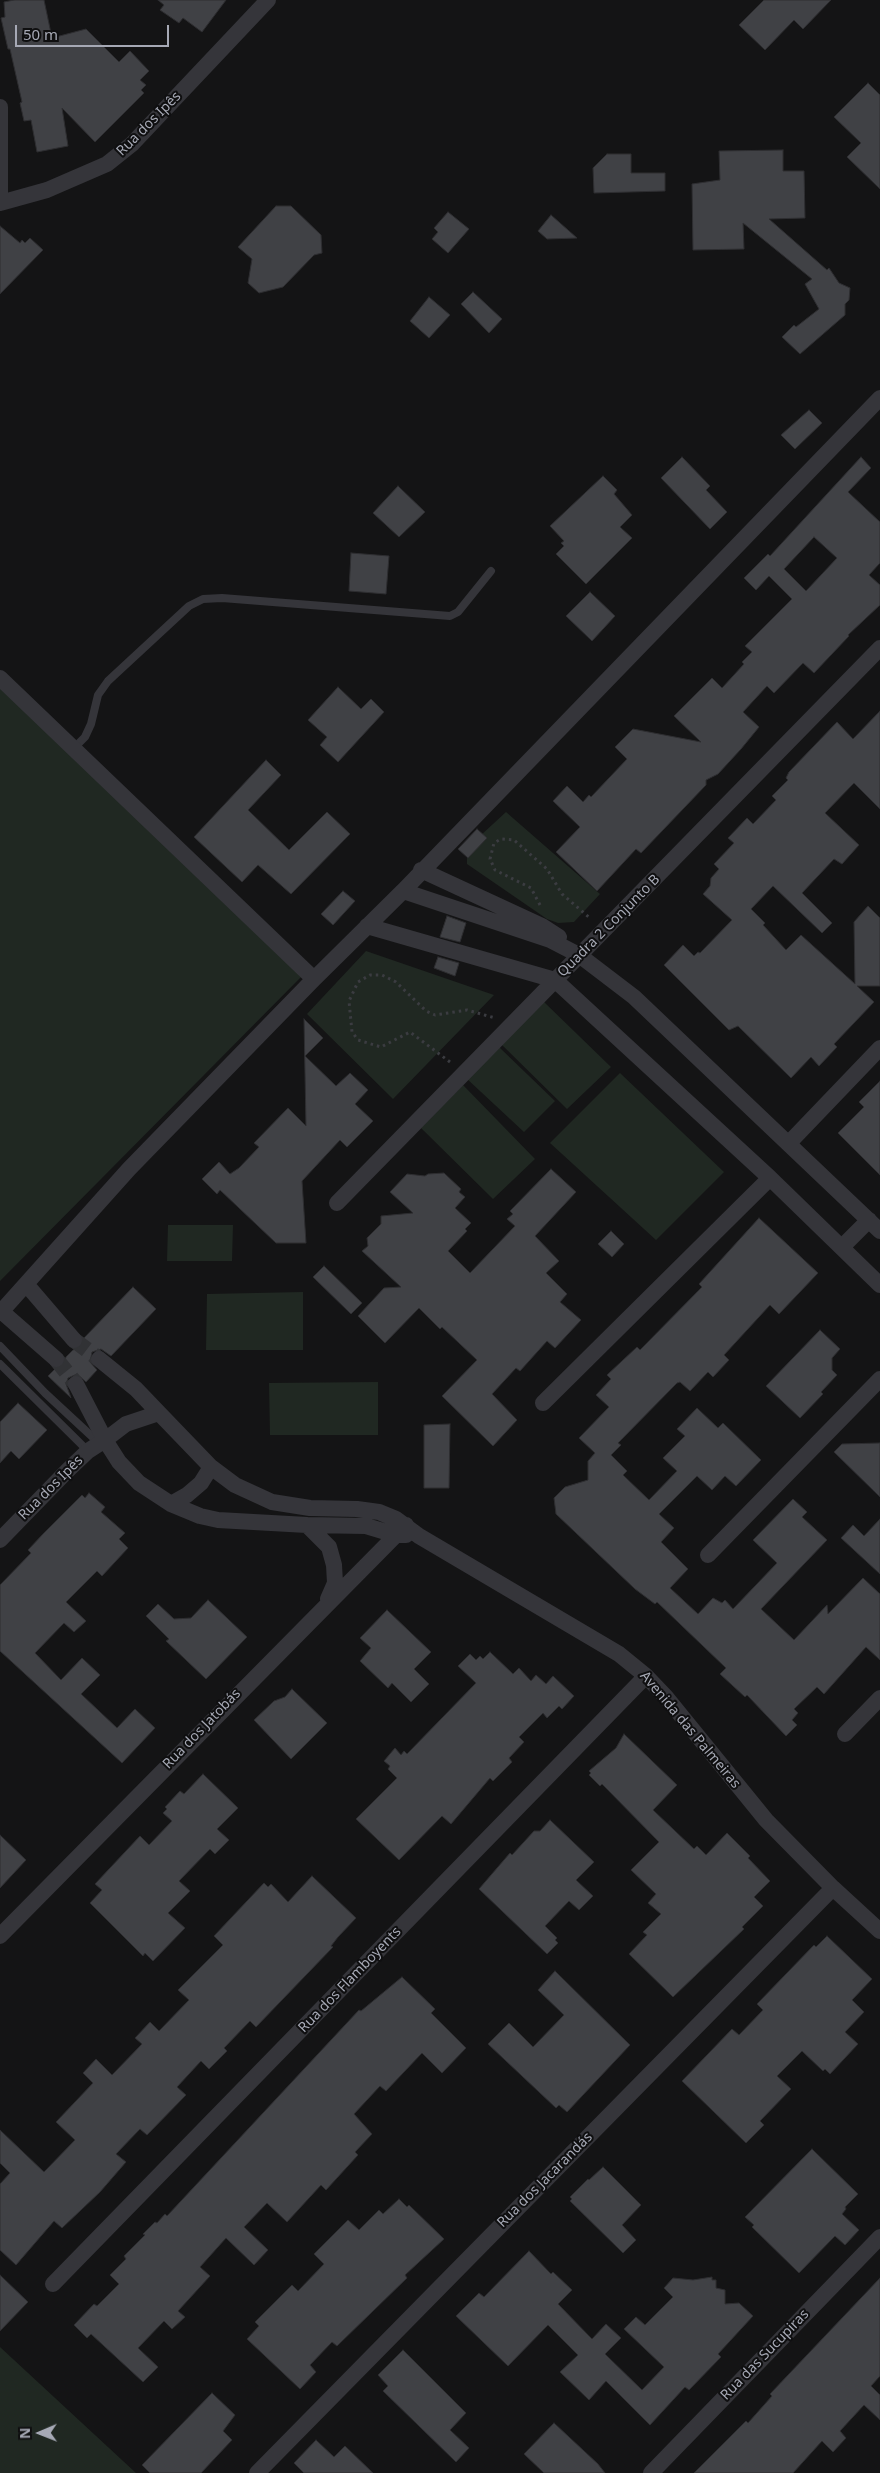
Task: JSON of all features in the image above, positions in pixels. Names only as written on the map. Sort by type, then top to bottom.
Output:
[{"type":"street","name":"Rua dos Ipês","points":[[0,203],[47,190],[107,164],[132,144],[268,0]]},
{"type":"street","points":[[0,107],[0,203]]},
{"type":"street","points":[[26,1284],[71,1337],[53,1356],[1,1312],[26,1284],[129,1169],[314,979],[403,891],[421,870],[880,398]]},
{"type":"street","name":"Quadra 2 Conjunto B","points":[[337,1203],[880,648]]},
{"type":"street","points":[[0,678],[314,979]]},
{"type":"street","points":[[421,870],[542,926],[634,997],[874,1226],[842,1247]]},
{"type":"street","points":[[403,891],[550,940],[580,954]]},
{"type":"street","points":[[367,926],[555,980],[770,1178],[880,1285]]},
{"type":"street","points":[[789,1143],[880,1048]]},
{"type":"street","points":[[543,1403],[770,1178]]},
{"type":"street","name":"Avenida das Palmeiras","points":[[99,1359],[136,1388],[211,1467],[235,1485],[272,1502],[310,1508],[356,1509],[379,1512],[396,1527]]},
{"type":"street","points":[[708,1555],[880,1379]]},
{"type":"street","name":"Avenida das Palmeiras","points":[[76,1384],[97,1445],[119,1462],[138,1483],[171,1504],[200,1516],[218,1520],[396,1527],[419,1536],[575,1626],[619,1654],[646,1676],[766,1820],[833,1888],[880,1931]]},
{"type":"street","points":[[97,1445],[126,1424],[159,1413]]},
{"type":"street","name":"Rua dos Ipês","points":[[0,1540],[97,1445]]},
{"type":"street","points":[[171,1504],[187,1495],[201,1483],[211,1467]]},
{"type":"street","points":[[307,1525],[329,1547],[334,1565],[335,1583]]},
{"type":"street","points":[[326,1603],[335,1583],[396,1527]]},
{"type":"street","name":"Rua dos Jatobás","points":[[0,1936],[326,1603],[396,1527]]},
{"type":"street","name":"Rua dos Flamboyents","points":[[53,2284],[646,1676]]},
{"type":"street","points":[[845,1734],[880,1698]]},
{"type":"street","name":"Rua dos Jacarandás","points":[[257,2473],[833,1888]]},
{"type":"street","name":"Rua das Sucupiras","points":[[651,2473],[880,2236]]},
{"type":"lane","points":[[73,749],[85,737],[91,724],[98,695],[108,680],[189,606],[204,599],[222,598],[450,616],[458,612],[491,571]]},
{"type":"lane","points":[[0,1346],[97,1445]]},
{"type":"lane","points":[[0,1364],[97,1445]]},
{"type":"path","points":[[542,926],[539,900],[531,888],[494,870],[490,859],[491,848],[502,839],[514,840],[547,869],[562,894],[605,931]]},
{"type":"path","points":[[466,1072],[410,1032],[381,1047],[358,1040],[352,1032],[349,1001],[358,982],[370,976],[382,975],[396,982],[426,1011],[435,1015],[467,1010],[512,1023]]},
{"type":"shaded area","points":[[0,684],[305,973],[0,1281]]},
{"type":"shaded area","points":[[506,812],[600,894],[574,922],[558,923],[547,919],[467,864],[467,848]]},
{"type":"shaded area","points":[[366,951],[494,995],[393,1099],[307,1014]]},
{"type":"shaded area","points":[[543,1001],[611,1067],[567,1109],[501,1044]]},
{"type":"shaded area","points":[[499,1047],[555,1101],[524,1132],[466,1078]]},
{"type":"shaded area","points":[[620,1073],[724,1172],[656,1240],[550,1143]]},
{"type":"shaded area","points":[[463,1085],[535,1159],[493,1199],[421,1128]]},
{"type":"shaded area","points":[[168,1225],[233,1225],[232,1261],[167,1261]]},
{"type":"shaded area","points":[[303,1292],[303,1350],[206,1350],[207,1294]]},
{"type":"shaded area","points":[[378,1382],[378,1435],[270,1435],[269,1383]]},
{"type":"shaded area","points":[[0,2347],[136,2473],[0,2473]]},
{"type":"building","points":[[44,0],[52,38],[86,29],[119,62],[130,51],[149,71],[140,80],[146,85],[141,90],[144,93],[95,142],[62,108],[68,146],[37,152],[31,120],[24,121],[20,103],[22,102],[1,18],[5,17],[4,2]]},
{"type":"building","points":[[158,0],[226,0],[202,32],[183,18],[179,23],[160,10],[164,5]]},
{"type":"building","points":[[764,0],[831,0],[803,29],[794,20],[765,50],[739,25]]},
{"type":"building","points":[[868,83],[880,95],[880,189],[847,157],[861,143],[834,117]]},
{"type":"building","points":[[783,150],[783,171],[804,171],[805,218],[769,219],[827,270],[829,268],[839,283],[850,288],[849,300],[845,304],[845,315],[800,354],[782,337],[794,325],[796,327],[819,309],[805,284],[812,279],[743,223],[744,249],[693,250],[692,184],[720,180],[719,151]]},
{"type":"building","points":[[607,154],[631,154],[631,173],[665,173],[665,191],[594,193],[593,168]]},
{"type":"building","points":[[276,206],[291,206],[321,235],[322,253],[314,255],[283,287],[259,293],[248,283],[252,259],[238,247]]},
{"type":"building","points":[[448,212],[469,229],[448,253],[432,239],[438,232],[434,228]]},
{"type":"building","points":[[551,215],[577,238],[547,239],[538,231]]},
{"type":"building","points":[[0,226],[20,243],[22,240],[25,243],[30,238],[43,250],[0,294]]},
{"type":"building","points":[[473,292],[502,319],[489,333],[461,304]]},
{"type":"building","points":[[429,297],[450,315],[429,338],[410,321]]},
{"type":"building","points":[[809,410],[822,423],[795,449],[781,435]]},
{"type":"building","points":[[682,457],[710,486],[706,490],[727,512],[710,529],[661,478]]},
{"type":"building","points":[[861,457],[871,468],[848,492],[880,522],[880,563],[869,575],[880,585],[880,605],[848,635],[814,673],[803,663],[774,693],[767,686],[743,712],[759,727],[741,749],[718,774],[706,780],[706,785],[641,853],[636,849],[597,891],[556,852],[580,827],[553,801],[567,786],[583,802],[589,795],[591,797],[627,759],[615,747],[633,729],[701,742],[674,716],[712,678],[722,688],[744,664],[742,662],[752,652],[745,646],[792,599],[769,576],[756,590],[744,578],[768,554],[770,556]],"holes":[[[814,537],[837,558],[806,591],[784,569]]]},
{"type":"building","points":[[603,476],[617,490],[614,494],[632,515],[620,527],[632,538],[586,584],[556,554],[564,546],[561,543],[564,541],[550,526]]},
{"type":"building","points":[[398,486],[425,512],[399,537],[373,513]]},
{"type":"building","points":[[351,553],[389,556],[386,594],[349,591]]},
{"type":"building","points":[[590,592],[615,616],[592,641],[566,616]]},
{"type":"building","points":[[338,687],[361,709],[371,699],[384,712],[338,762],[320,745],[327,737],[308,720]]},
{"type":"building","points":[[880,711],[880,809],[854,783],[825,813],[859,845],[842,864],[834,859],[802,893],[832,923],[822,933],[773,886],[751,909],[765,923],[763,925],[786,950],[801,935],[855,984],[854,922],[868,906],[880,918],[880,986],[857,986],[874,1002],[834,1044],[837,1047],[819,1066],[811,1057],[791,1078],[738,1026],[729,1030],[664,965],[683,945],[694,956],[698,952],[700,953],[732,920],[703,894],[710,886],[711,878],[719,869],[714,864],[734,843],[728,838],[747,818],[753,824],[776,800],[772,796],[788,780],[786,778],[789,772],[837,722],[853,739]]},
{"type":"building","points":[[266,760],[281,775],[248,810],[289,850],[327,812],[350,834],[291,894],[258,865],[242,882],[194,837]]},
{"type":"building","points":[[477,829],[487,838],[468,858],[458,849]]},
{"type":"building","points":[[343,891],[355,901],[333,925],[321,914]]},
{"type":"building","points":[[447,916],[466,923],[460,942],[440,937]]},
{"type":"building","points":[[438,957],[459,963],[455,976],[434,968]]},
{"type":"building","points":[[304,1019],[323,1038],[305,1056],[336,1086],[350,1073],[368,1090],[355,1104],[373,1121],[347,1147],[340,1140],[302,1181],[306,1243],[276,1243],[220,1190],[217,1194],[202,1179],[219,1162],[230,1174],[239,1168],[259,1147],[254,1143],[288,1108],[306,1126]]},
{"type":"building","points":[[880,1081],[880,1175],[838,1133],[864,1107],[859,1102]]},
{"type":"building","points":[[551,1169],[576,1192],[535,1236],[559,1261],[546,1273],[567,1294],[560,1302],[581,1320],[555,1348],[547,1341],[520,1371],[516,1368],[492,1394],[517,1420],[493,1446],[442,1396],[477,1360],[442,1327],[440,1329],[419,1308],[385,1343],[358,1316],[384,1288],[401,1287],[362,1251],[368,1246],[367,1238],[381,1224],[381,1216],[413,1213],[390,1192],[407,1174],[425,1176],[428,1174],[444,1173],[461,1189],[459,1192],[465,1197],[455,1208],[471,1223],[465,1229],[467,1231],[448,1251],[470,1273],[515,1226],[507,1219],[513,1214],[510,1211]]},
{"type":"building","points":[[759,1218],[818,1273],[779,1314],[770,1305],[724,1355],[729,1360],[713,1377],[708,1372],[690,1391],[680,1382],[677,1383],[618,1443],[621,1445],[611,1455],[627,1471],[623,1475],[649,1500],[677,1471],[663,1458],[685,1436],[677,1429],[697,1408],[718,1428],[723,1423],[761,1460],[736,1486],[725,1476],[712,1490],[697,1476],[659,1514],[674,1528],[661,1542],[688,1569],[670,1588],[698,1614],[713,1598],[722,1603],[725,1600],[733,1609],[777,1563],[753,1540],[793,1499],[807,1512],[802,1517],[827,1540],[761,1609],[794,1640],[827,1605],[828,1614],[863,1578],[880,1594],[880,1660],[866,1647],[824,1694],[817,1687],[794,1709],[798,1713],[792,1720],[797,1725],[786,1736],[747,1695],[745,1697],[720,1674],[726,1668],[657,1602],[655,1604],[635,1589],[556,1514],[554,1498],[565,1487],[588,1480],[588,1461],[595,1453],[579,1438],[609,1407],[596,1395],[611,1379],[607,1375],[637,1347],[640,1350],[702,1287],[699,1284]]},
{"type":"building","points":[[611,1231],[624,1244],[612,1257],[598,1244]]},
{"type":"building","points":[[324,1266],[362,1303],[351,1314],[313,1277]]},
{"type":"building","points":[[133,1287],[156,1309],[111,1356],[101,1349],[92,1352],[90,1362],[97,1370],[86,1382],[77,1374],[68,1378],[66,1384],[71,1398],[48,1376],[55,1369],[63,1366],[66,1357],[73,1350],[81,1347],[84,1338]]},
{"type":"building","points":[[820,1330],[840,1349],[832,1358],[832,1370],[837,1375],[821,1392],[823,1394],[800,1418],[766,1386]]},
{"type":"building","points":[[18,1403],[47,1430],[19,1459],[11,1451],[0,1463],[0,1422]]},
{"type":"building","points":[[450,1424],[449,1488],[424,1488],[424,1425]]},
{"type":"building","points":[[880,1443],[880,1497],[834,1452],[842,1444]]},
{"type":"building","points":[[89,1493],[105,1507],[101,1512],[125,1533],[119,1539],[128,1548],[102,1576],[97,1571],[66,1602],[86,1621],[74,1632],[64,1623],[35,1653],[61,1680],[82,1658],[100,1675],[81,1694],[117,1728],[135,1709],[155,1728],[122,1763],[0,1651],[0,1585],[31,1553],[28,1550],[43,1534],[82,1495],[85,1498]]},
{"type":"building","points":[[880,1519],[880,1574],[841,1538],[853,1525],[864,1536]]},
{"type":"building","points":[[208,1600],[247,1637],[206,1679],[166,1641],[169,1639],[146,1616],[158,1604],[174,1619],[191,1618]]},
{"type":"building","points":[[387,1610],[431,1652],[414,1669],[429,1684],[411,1702],[392,1683],[388,1688],[360,1661],[371,1648],[360,1638]]},
{"type":"building","points":[[490,1652],[513,1674],[519,1668],[531,1681],[536,1675],[546,1684],[553,1676],[574,1696],[562,1709],[559,1706],[547,1718],[543,1713],[519,1737],[524,1742],[509,1758],[512,1762],[493,1781],[490,1778],[451,1824],[442,1816],[399,1860],[356,1819],[397,1778],[388,1769],[390,1766],[384,1761],[395,1748],[401,1755],[404,1751],[407,1754],[476,1683],[458,1666],[470,1654],[476,1660],[480,1656],[483,1659]]},
{"type":"building","points":[[292,1689],[327,1723],[291,1759],[254,1720],[274,1701],[285,1697]]},
{"type":"building","points":[[624,1734],[677,1785],[653,1810],[694,1849],[697,1846],[706,1855],[727,1833],[750,1856],[748,1858],[770,1881],[754,1897],[763,1906],[742,1927],[744,1929],[673,1997],[629,1954],[647,1935],[643,1932],[661,1914],[648,1903],[656,1894],[631,1870],[659,1842],[602,1784],[600,1786],[589,1775],[591,1773],[589,1771],[616,1748]]},
{"type":"building","points":[[203,1774],[238,1808],[217,1829],[229,1840],[215,1854],[210,1849],[179,1881],[190,1891],[168,1913],[185,1928],[153,1961],[145,1953],[143,1956],[90,1903],[102,1890],[95,1884],[140,1836],[149,1845],[172,1821],[163,1813],[167,1809],[165,1807],[180,1791],[184,1794]]},
{"type":"building","points":[[550,1820],[594,1862],[576,1880],[593,1896],[579,1910],[569,1901],[545,1926],[557,1938],[555,1940],[558,1943],[547,1954],[479,1889],[510,1853],[512,1855],[534,1831],[540,1831]]},
{"type":"building","points":[[0,1835],[26,1860],[0,1888]]},
{"type":"building","points":[[312,1876],[356,1918],[338,1937],[331,1946],[333,1947],[256,2027],[250,2021],[224,2048],[227,2051],[209,2069],[201,2061],[177,2087],[186,2095],[147,2135],[140,2129],[116,2154],[126,2162],[100,2192],[62,2228],[54,2221],[16,2265],[0,2250],[0,2184],[10,2173],[0,2163],[0,2130],[44,2172],[75,2140],[56,2122],[93,2083],[83,2073],[96,2059],[112,2075],[142,2044],[135,2038],[150,2022],[159,2031],[189,2000],[178,1990],[223,1945],[214,1936],[264,1883],[268,1887],[271,1884],[288,1902]]},
{"type":"building","points":[[827,1936],[872,1979],[852,2000],[864,2012],[845,2032],[858,2044],[830,2074],[825,2069],[823,2071],[802,2051],[777,2076],[791,2089],[760,2121],[764,2125],[746,2143],[682,2081],[732,2029],[739,2035],[763,2010],[757,2004],[814,1945],[816,1947]]},
{"type":"building","points":[[555,1971],[630,2045],[567,2112],[559,2105],[556,2108],[488,2044],[509,2023],[533,2047],[564,2015],[538,1990]]},
{"type":"building","points":[[402,1977],[435,2009],[431,2013],[466,2048],[442,2073],[422,2053],[386,2091],[380,2086],[354,2114],[372,2134],[355,2152],[358,2155],[326,2190],[321,2185],[287,2222],[267,2203],[244,2227],[268,2250],[254,2265],[226,2238],[200,2267],[210,2276],[178,2311],[185,2317],[172,2329],[164,2321],[138,2348],[158,2367],[143,2382],[91,2334],[87,2338],[74,2325],[94,2304],[97,2306],[119,2284],[110,2275],[126,2259],[124,2256],[145,2235],[143,2234],[165,2214],[167,2216],[359,2010],[361,2011]]},
{"type":"building","points":[[812,2149],[858,2194],[845,2207],[846,2209],[842,2214],[859,2230],[845,2245],[835,2236],[799,2273],[752,2227],[754,2225],[745,2217]]},
{"type":"building","points":[[603,2167],[641,2205],[622,2225],[636,2240],[623,2253],[570,2201],[572,2199],[570,2197]]},
{"type":"building","points":[[399,2199],[407,2207],[409,2205],[444,2239],[405,2275],[407,2278],[337,2346],[332,2342],[310,2365],[316,2372],[300,2389],[247,2339],[259,2326],[255,2322],[292,2285],[298,2291],[324,2264],[314,2254],[348,2220],[359,2230],[379,2210],[383,2214]]},
{"type":"building","points":[[529,2251],[551,2274],[553,2272],[572,2290],[558,2304],[592,2339],[606,2324],[621,2338],[605,2354],[642,2390],[664,2367],[624,2329],[636,2317],[645,2325],[673,2297],[664,2288],[673,2278],[693,2280],[712,2277],[712,2280],[716,2280],[716,2288],[725,2290],[725,2304],[739,2303],[753,2316],[718,2354],[721,2357],[689,2390],[685,2387],[650,2425],[606,2381],[589,2400],[560,2372],[578,2355],[548,2325],[508,2366],[456,2316],[479,2293],[484,2297]]},
{"type":"building","points":[[0,2275],[28,2302],[0,2331]]},
{"type":"building","points":[[880,2278],[880,2376],[871,2386],[880,2395],[880,2420],[864,2405],[840,2431],[846,2438],[833,2452],[822,2441],[793,2473],[694,2473],[746,2421],[748,2423],[772,2396],[770,2394]]},
{"type":"building","points":[[403,2350],[466,2413],[450,2430],[469,2448],[456,2462],[383,2391],[388,2386],[378,2375]]},
{"type":"building","points":[[212,2393],[235,2415],[223,2431],[232,2440],[201,2473],[150,2473],[142,2465]]},
{"type":"building","points":[[554,2423],[598,2464],[605,2473],[544,2473],[524,2454]]},
{"type":"building","points":[[316,2440],[334,2457],[345,2446],[373,2473],[304,2473],[294,2463]]},
{"type":"tunnel","points":[[74,1340],[99,1359]]},
{"type":"tunnel","points":[[56,1359],[76,1384]]}]
